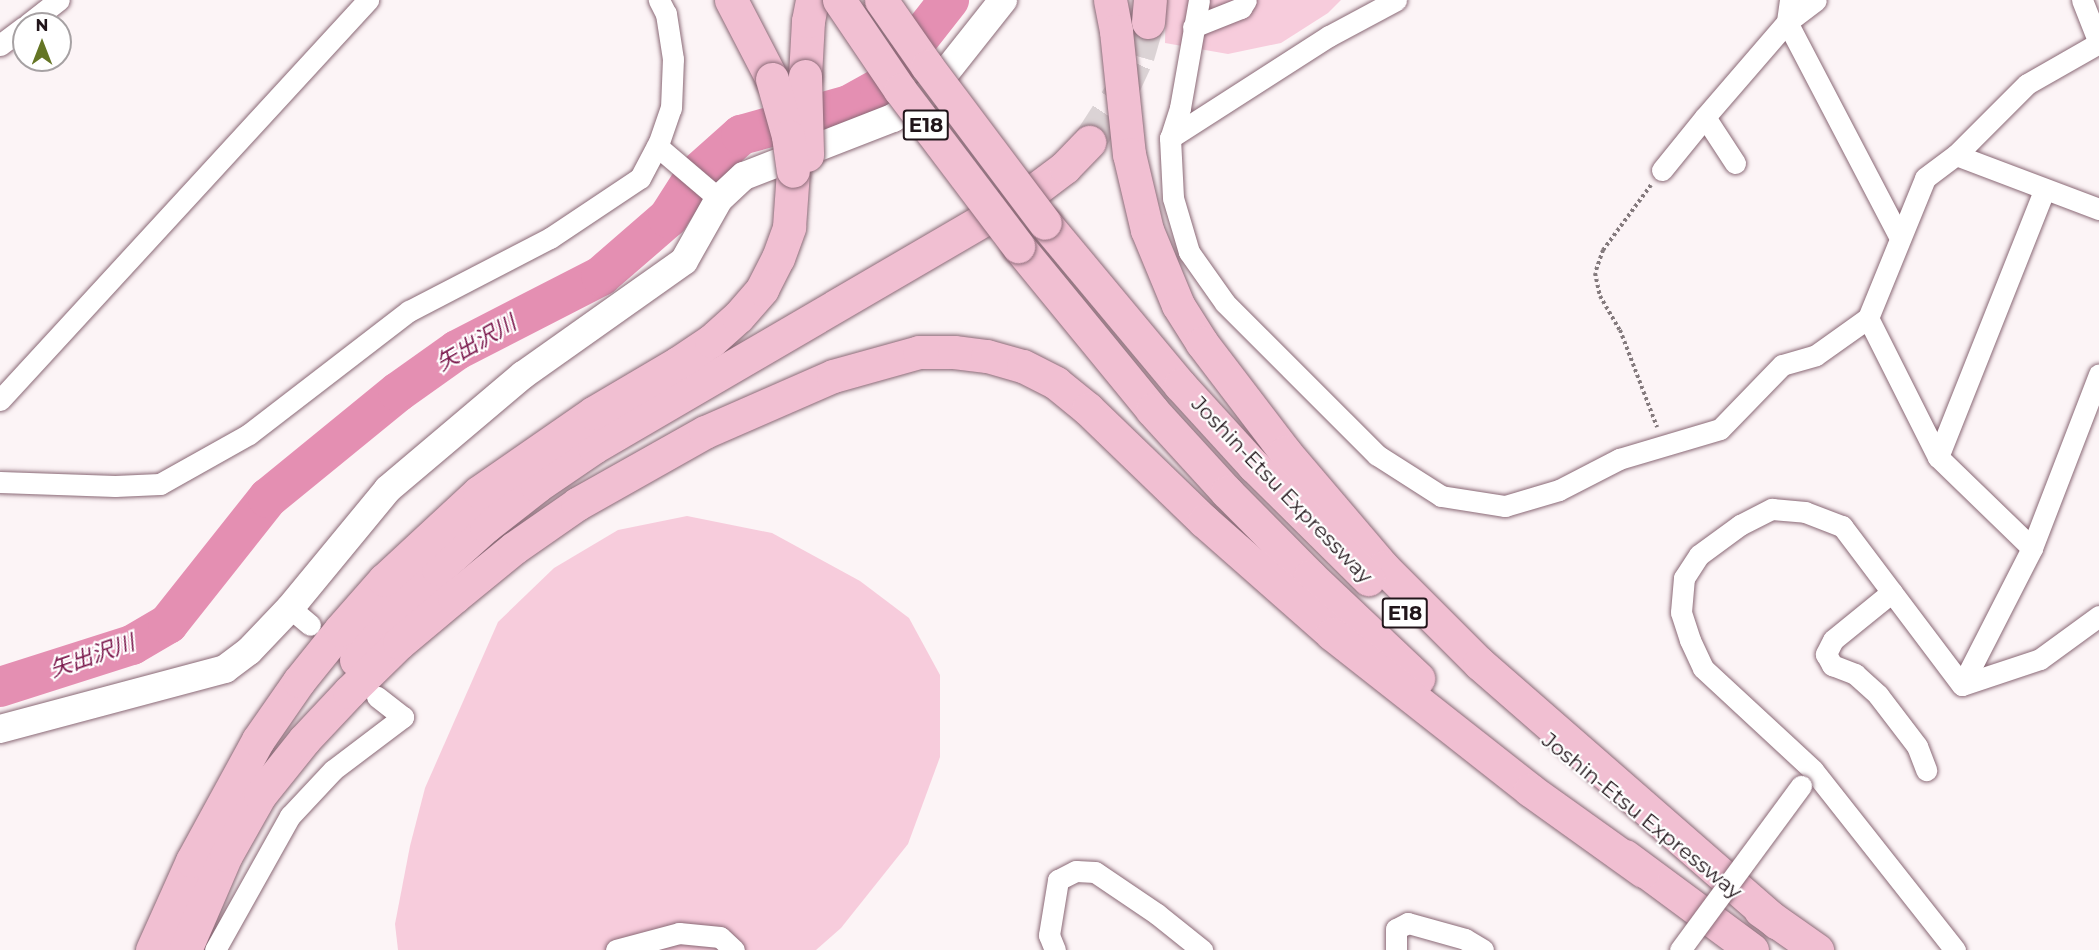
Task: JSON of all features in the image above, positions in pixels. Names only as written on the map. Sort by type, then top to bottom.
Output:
[{"type":"highway","points":[[152,950],[192,861],[258,740],[299,681],[384,580],[479,492],[593,413],[711,341],[738,317],[762,289],[782,260],[795,229],[804,197],[800,170],[771,79],[731,0]]},
{"type":"highway","points":[[800,170],[808,21],[812,0]]},
{"type":"highway","name":"Joshin-Etsu Expressway","points":[[838,0],[900,90],[1018,246],[1152,410],[1227,492],[1310,576],[1432,691],[1643,871],[1752,950]]},
{"type":"highway","name":"Joshin-Etsu Expressway","points":[[881,0],[927,66],[1045,223],[1180,385],[1254,466],[1334,547],[1544,737],[1653,827],[1777,923],[1816,950]]},
{"type":"highway","points":[[1110,0],[1116,31],[1129,154],[1144,220],[1178,304],[1202,342],[1305,477],[1383,567],[1479,663],[1777,923]]},
{"type":"highway","points":[[185,950],[226,855],[301,730],[389,619],[438,569],[486,526],[594,447],[1036,189],[1065,167],[1089,142]]},
{"type":"highway","points":[[260,795],[304,740],[399,643],[514,548],[577,504],[705,432],[833,376],[919,352],[954,352],[987,356],[1023,366],[1056,383],[1088,409],[1204,521],[1332,634],[1530,790],[1643,871]]},
{"type":"street","points":[[44,12],[59,0]]},
{"type":"street","points":[[0,400],[369,0]]},
{"type":"street","points":[[0,482],[115,486],[160,484],[249,434],[409,311],[550,238],[640,178],[662,150],[671,108],[673,59],[666,14],[659,0]]},
{"type":"street","points":[[0,729],[225,669],[300,617],[388,489],[523,375],[684,261],[714,194],[744,176],[845,138],[903,111],[931,91],[1003,0]]},
{"type":"street","points":[[1199,0],[1180,108],[1170,138],[1173,198],[1189,252],[1225,303],[1377,455],[1442,496],[1505,506],[1560,490],[1619,459],[1719,429],[1782,365],[1816,355],[1868,318],[1925,178],[1956,155],[2027,84],[2099,43],[2082,0]]},
{"type":"street","points":[[1193,27],[1241,8],[1246,0]]},
{"type":"street","points":[[1170,138],[1329,36],[1396,0]]},
{"type":"street","points":[[1790,0],[1786,22],[1900,238]]},
{"type":"street","points":[[1662,170],[1786,22],[1816,0]]},
{"type":"street","points":[[1705,117],[1735,163]]},
{"type":"street","points":[[662,150],[714,194]]},
{"type":"street","points":[[1956,155],[2099,209]]},
{"type":"street","points":[[1938,457],[2044,190]]},
{"type":"street","points":[[1868,318],[1938,457],[2032,548]]},
{"type":"street","points":[[1962,685],[2032,548],[2091,415],[2099,374]]},
{"type":"street","points":[[1955,950],[1807,778],[1703,668],[1681,612],[1684,578],[1699,555],[1740,525],[1772,509],[1805,512],[1842,526],[1962,685]]},
{"type":"street","points":[[1892,592],[1833,640],[1826,654],[1832,665],[1855,674],[1878,695],[1917,746],[1926,770]]},
{"type":"street","points":[[1962,685],[2040,659],[2099,616]]},
{"type":"street","points":[[214,950],[290,816],[333,770],[403,717],[377,697]]},
{"type":"street","points":[[1680,950],[1807,778]]},
{"type":"street","points":[[1055,950],[1049,935],[1058,880],[1076,870],[1095,872],[1157,914],[1203,950]]},
{"type":"street","points":[[1396,950],[1396,929],[1408,923],[1465,939],[1483,950]]},
{"type":"street","points":[[616,950],[678,933],[720,936],[734,950]]},
{"type":"path","points":[[1662,170],[1603,250],[1595,273],[1600,296],[1620,330],[1663,445]]},
{"type":"shaded area","points":[[1166,0],[1341,0],[1328,13],[1281,43],[1228,54],[1165,43]]},
{"type":"shaded area","points":[[687,516],[772,533],[860,581],[909,618],[940,675],[940,757],[908,844],[841,928],[816,950],[398,950],[395,924],[410,846],[425,788],[498,622],[554,568],[618,530]]},
{"type":"waterway","name":"矢出沢川","points":[[0,687],[132,645],[168,624],[268,498],[398,392],[457,350],[601,276],[668,218],[695,176],[741,135],[849,105],[880,88],[949,0]]},
{"type":"tunnel","points":[[1089,142],[1121,92],[1138,56],[1148,22]]}]
